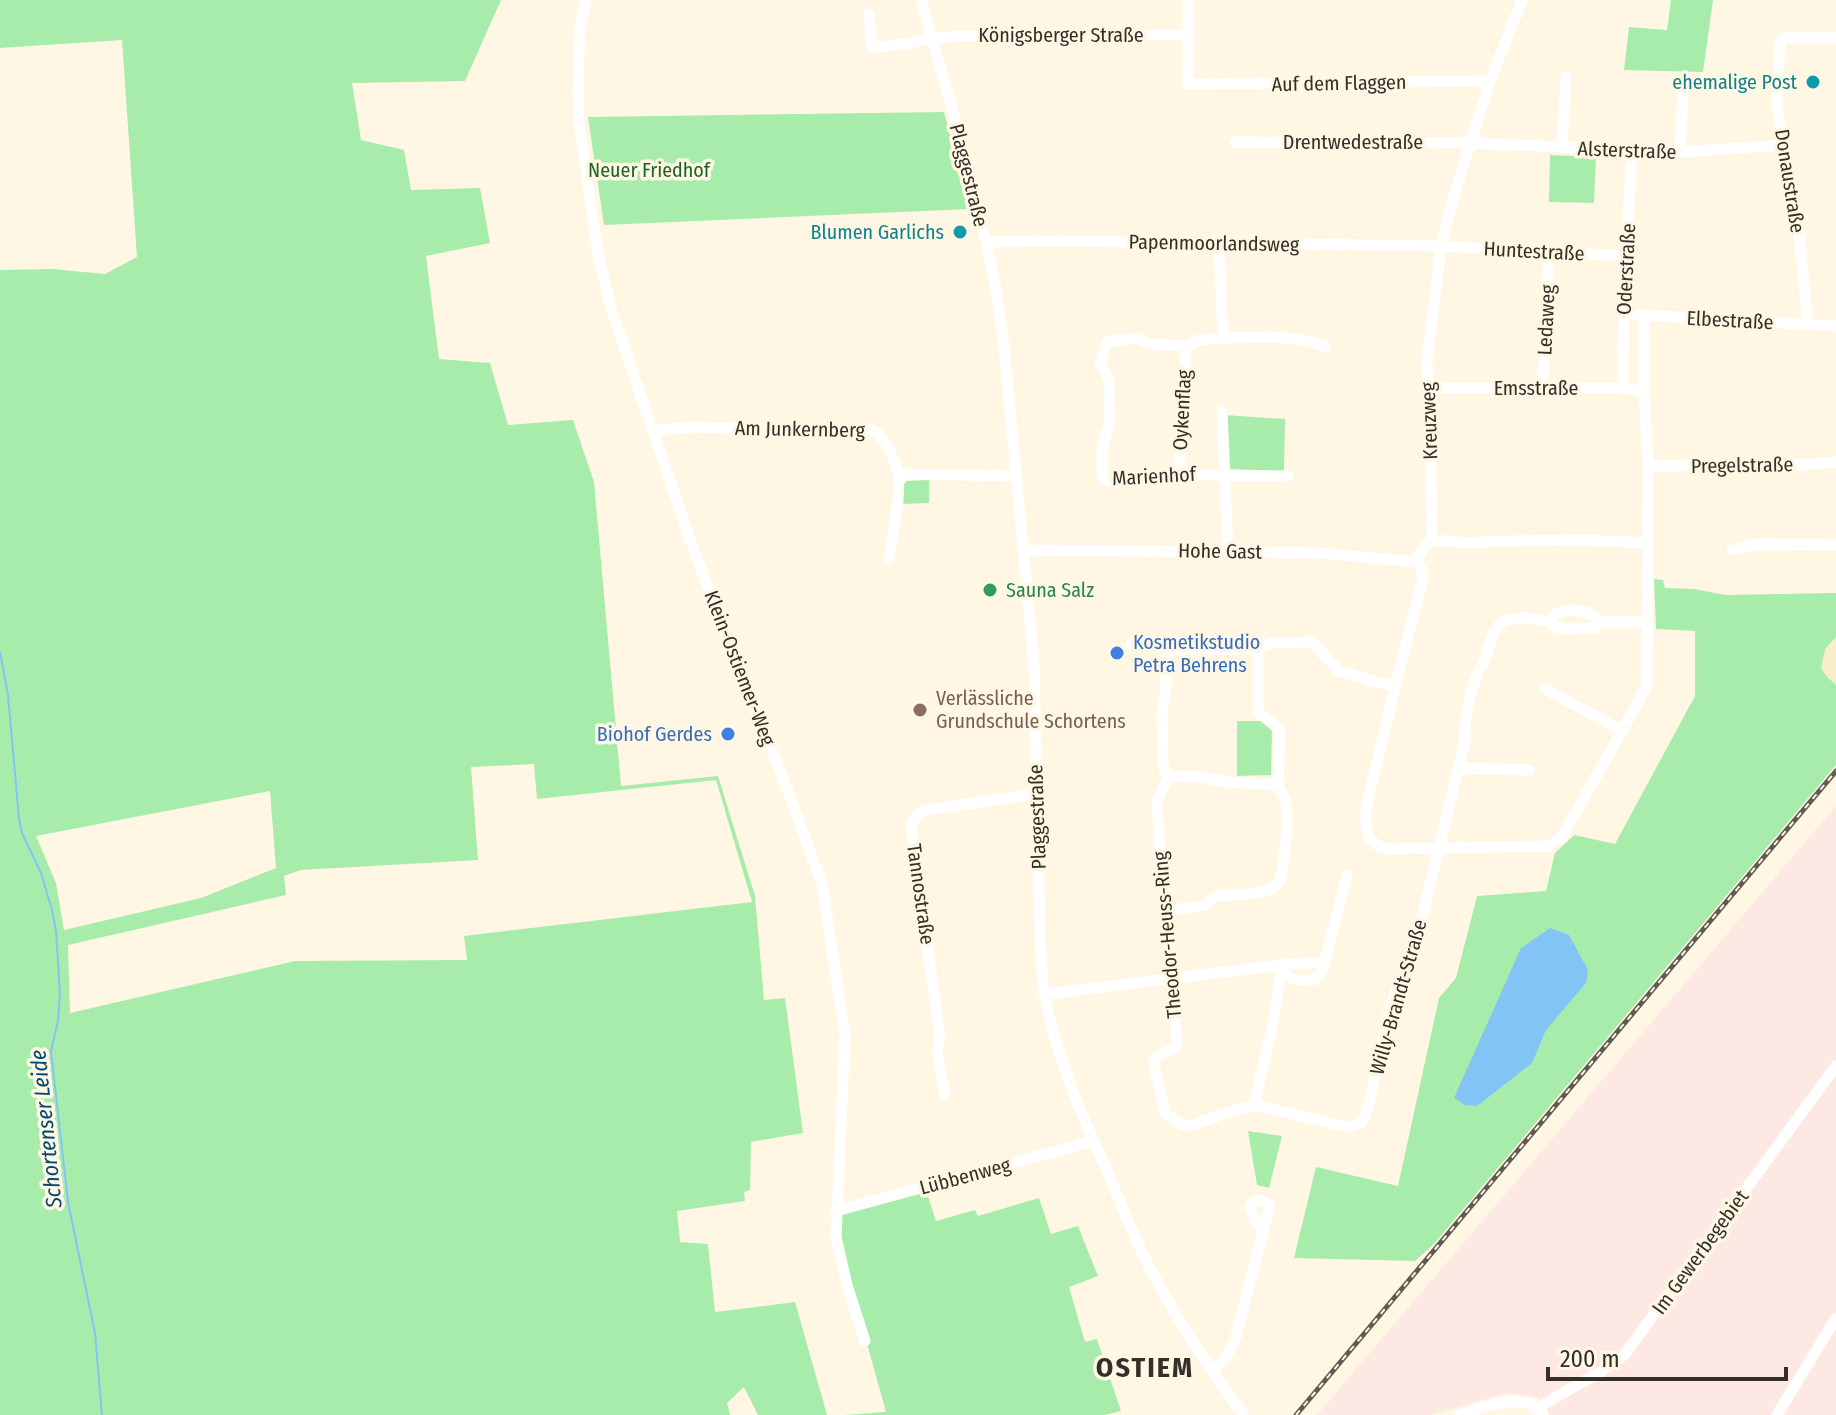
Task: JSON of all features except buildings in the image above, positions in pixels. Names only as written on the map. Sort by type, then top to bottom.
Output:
[{"type":"street","name":"Klein-Ostiemer-Weg","points":[[586,0],[580,28],[579,123],[598,253],[620,336],[743,682],[780,770],[822,884],[845,1034],[836,1237],[865,1341]]},
{"type":"street","name":"Plaggestraße","points":[[921,0],[986,242],[1004,346],[1034,664],[1040,933],[1044,995],[1051,1027],[1094,1141],[1147,1264],[1212,1371],[1244,1415]]},
{"type":"street","points":[[1188,0],[1188,35]]},
{"type":"street","name":"Kreuzweg","points":[[1431,540],[1427,362],[1441,246],[1490,81],[1522,0]]},
{"type":"street","points":[[869,14],[872,47],[933,38]]},
{"type":"street","name":"Königsberger Straße","points":[[933,38],[1005,34],[1188,35]]},
{"type":"street","name":"Auf dem Flaggen","points":[[1188,35],[1188,84],[1490,81]]},
{"type":"street","name":"Donaustraße","points":[[1808,325],[1799,233],[1777,106],[1780,44],[1782,39],[1836,38]]},
{"type":"street","points":[[1562,148],[1566,77]]},
{"type":"street","points":[[1680,152],[1683,92]]},
{"type":"street","name":"Drentwedestraße","points":[[1235,142],[1470,143]]},
{"type":"street","name":"Alsterstraße","points":[[1470,143],[1680,152],[1784,145]]},
{"type":"street","name":"Oderstraße","points":[[1622,388],[1632,151]]},
{"type":"street","name":"Papenmoorlandsweg","points":[[986,242],[1441,246]]},
{"type":"street","points":[[1219,244],[1223,338]]},
{"type":"street","name":"Huntestraße","points":[[1441,246],[1626,256]]},
{"type":"street","name":"Ledaweg","points":[[1543,388],[1549,252]]},
{"type":"street","name":"Elbestraße","points":[[1624,314],[1836,326]]},
{"type":"street","name":"Oderstraße","points":[[1395,687],[1366,808],[1365,827],[1371,841],[1387,849],[1549,846],[1562,837],[1647,686],[1648,466],[1644,316]]},
{"type":"street","name":"Marienhof","points":[[1288,476],[1184,473],[1175,479],[1104,480],[1102,450],[1110,420],[1109,379],[1100,363],[1107,342],[1137,338],[1150,344],[1186,346],[1199,340],[1223,338],[1300,339],[1326,347]]},
{"type":"street","name":"Oykenflag","points":[[1184,473],[1180,468],[1180,435],[1184,414],[1186,346]]},
{"type":"street","name":"Emsstraße","points":[[1428,388],[1622,388],[1644,391]]},
{"type":"street","name":"Marienhof","points":[[1222,412],[1228,551]]},
{"type":"street","name":"Am Junkernberg","points":[[653,431],[690,427],[875,430],[882,436],[899,474]]},
{"type":"street","name":"Pregelstraße","points":[[1648,466],[1836,462]]},
{"type":"street","points":[[889,559],[899,474],[1017,476]]},
{"type":"street","points":[[1131,644],[1162,643],[1169,650],[1258,649],[1272,643],[1312,642],[1339,671],[1395,687],[1423,578],[1416,562],[1431,540],[1470,543],[1553,540],[1648,543]]},
{"type":"street","points":[[1732,550],[1756,544],[1836,545]]},
{"type":"street","name":"Hohe Gast","points":[[1024,550],[1319,553],[1416,562]]},
{"type":"street","points":[[1564,611],[1589,612],[1595,614],[1600,622],[1595,628],[1562,629],[1554,626],[1552,617],[1564,611]]},
{"type":"street","name":"Willy-Brandt-Straße","points":[[1254,1105],[1348,1127],[1365,1119],[1388,1016],[1398,984],[1411,962],[1465,741],[1464,726],[1473,686],[1490,639],[1498,625],[1509,619],[1552,622]]},
{"type":"street","points":[[1600,622],[1648,622]]},
{"type":"street","points":[[1168,911],[1205,905],[1216,896],[1271,889],[1279,882],[1287,829],[1286,802],[1278,785],[1280,730],[1258,712],[1258,649]]},
{"type":"street","name":"Theodor-Heuss-Ring","points":[[1169,650],[1162,713],[1163,766],[1168,777],[1157,802],[1160,854],[1165,868],[1177,1042],[1176,1048],[1154,1059],[1165,1113],[1184,1125],[1190,1126],[1254,1105]]},
{"type":"street","points":[[1545,689],[1621,730]]},
{"type":"street","points":[[1458,768],[1530,770]]},
{"type":"street","points":[[1168,777],[1196,776],[1227,782],[1278,785]]},
{"type":"street","name":"Tannostraße","points":[[945,1095],[937,1052],[940,1038],[911,827],[917,814],[926,810],[1036,794]]},
{"type":"street","points":[[1281,968],[1289,977],[1305,980],[1321,975],[1347,876]]},
{"type":"street","points":[[1044,995],[1281,968]]},
{"type":"street","points":[[1254,1105],[1273,1023],[1281,968]]},
{"type":"street","name":"Im Gewerbegebiet","points":[[1540,1412],[1562,1392],[1604,1371],[1625,1354],[1836,1066]]},
{"type":"street","name":"Lübbenweg","points":[[836,1211],[1094,1141]]},
{"type":"street","points":[[1212,1371],[1224,1360],[1235,1340],[1263,1232]]},
{"type":"street","points":[[1777,1415],[1836,1318]]},
{"type":"street","points":[[1460,1415],[1508,1401],[1520,1402],[1540,1412]]},
{"type":"shaded area","points":[[1836,806],[1836,1415],[1548,1415],[1539,1397],[1507,1393],[1430,1415],[1317,1415]]},
{"type":"green space","points":[[0,0],[501,0],[465,81],[352,83],[361,140],[404,150],[411,190],[480,188],[490,243],[426,256],[439,359],[490,363],[508,425],[573,420],[594,482],[621,786],[718,776],[755,896],[764,1000],[785,998],[803,1133],[751,1142],[750,1190],[744,1192],[745,1201],[677,1211],[680,1242],[708,1244],[715,1312],[795,1302],[827,1415],[758,1415],[744,1387],[727,1403],[730,1415],[0,1415],[0,270],[52,269],[105,274],[137,257],[122,40],[0,48]],"holes":[[[534,764],[537,799],[716,780],[752,902],[464,936],[467,960],[295,961],[70,1013],[68,945],[286,895],[284,876],[301,870],[478,860],[471,767]],[[270,791],[276,868],[201,898],[64,930],[56,883],[36,836]]]},
{"type":"green space","points":[[1671,0],[1713,0],[1703,72],[1624,70],[1629,27],[1667,30]]},
{"type":"green space","name":"Neuer Friedhof","points":[[944,112],[969,209],[604,225],[588,117]]},
{"type":"green space","points":[[1550,155],[1596,157],[1594,203],[1549,202]]},
{"type":"green space","points":[[1224,415],[1285,419],[1284,471],[1227,469]]},
{"type":"green space","points":[[929,480],[929,503],[903,504],[902,486],[907,481]]},
{"type":"green space","points":[[1654,579],[1663,580],[1665,588],[1725,595],[1836,593],[1836,765],[1434,1244],[1415,1261],[1294,1258],[1316,1167],[1398,1186],[1439,998],[1456,978],[1477,896],[1546,891],[1555,853],[1574,835],[1615,844],[1695,696],[1695,631],[1656,629]]},
{"type":"green space","points":[[1237,721],[1263,721],[1272,731],[1271,775],[1237,776]]},
{"type":"green space","points":[[1248,1131],[1282,1136],[1269,1188],[1257,1185]]},
{"type":"green space","points":[[926,1190],[936,1221],[975,1210],[978,1216],[1039,1198],[1051,1234],[1078,1226],[1098,1276],[1069,1287],[1085,1342],[1097,1339],[1121,1411],[1105,1415],[844,1415],[886,1412],[841,1251],[840,1214]]},
{"type":"sand","points":[[1836,637],[1836,685],[1821,668],[1825,649]]},
{"type":"water","points":[[1550,928],[1569,935],[1588,970],[1586,983],[1546,1030],[1532,1063],[1477,1106],[1465,1105],[1454,1098],[1521,948]]},
{"type":"waterway","name":"Schortenser Leide","points":[[0,652],[8,695],[19,819],[22,833],[41,873],[56,931],[60,993],[51,1051],[68,1202],[95,1333],[102,1415]]},
{"type":"railway","points":[[1296,1415],[1836,771]]},
{"type":"place","name":"ehemalige Post","points":[[1813,82]]},
{"type":"place","name":"Blumen Garlichs","points":[[960,232]]},
{"type":"place","name":"Sauna Salz","points":[[990,590]]},
{"type":"place","name":"Kosmetikstudio Petra Behrens","points":[[1117,653]]},
{"type":"place","name":"Verlässliche Grundschule Schortens","points":[[920,710]]},
{"type":"place","name":"Biohof Gerdes","points":[[728,734]]},
{"type":"district","name":"OSTIEM","points":[[1145,1367]]}]
